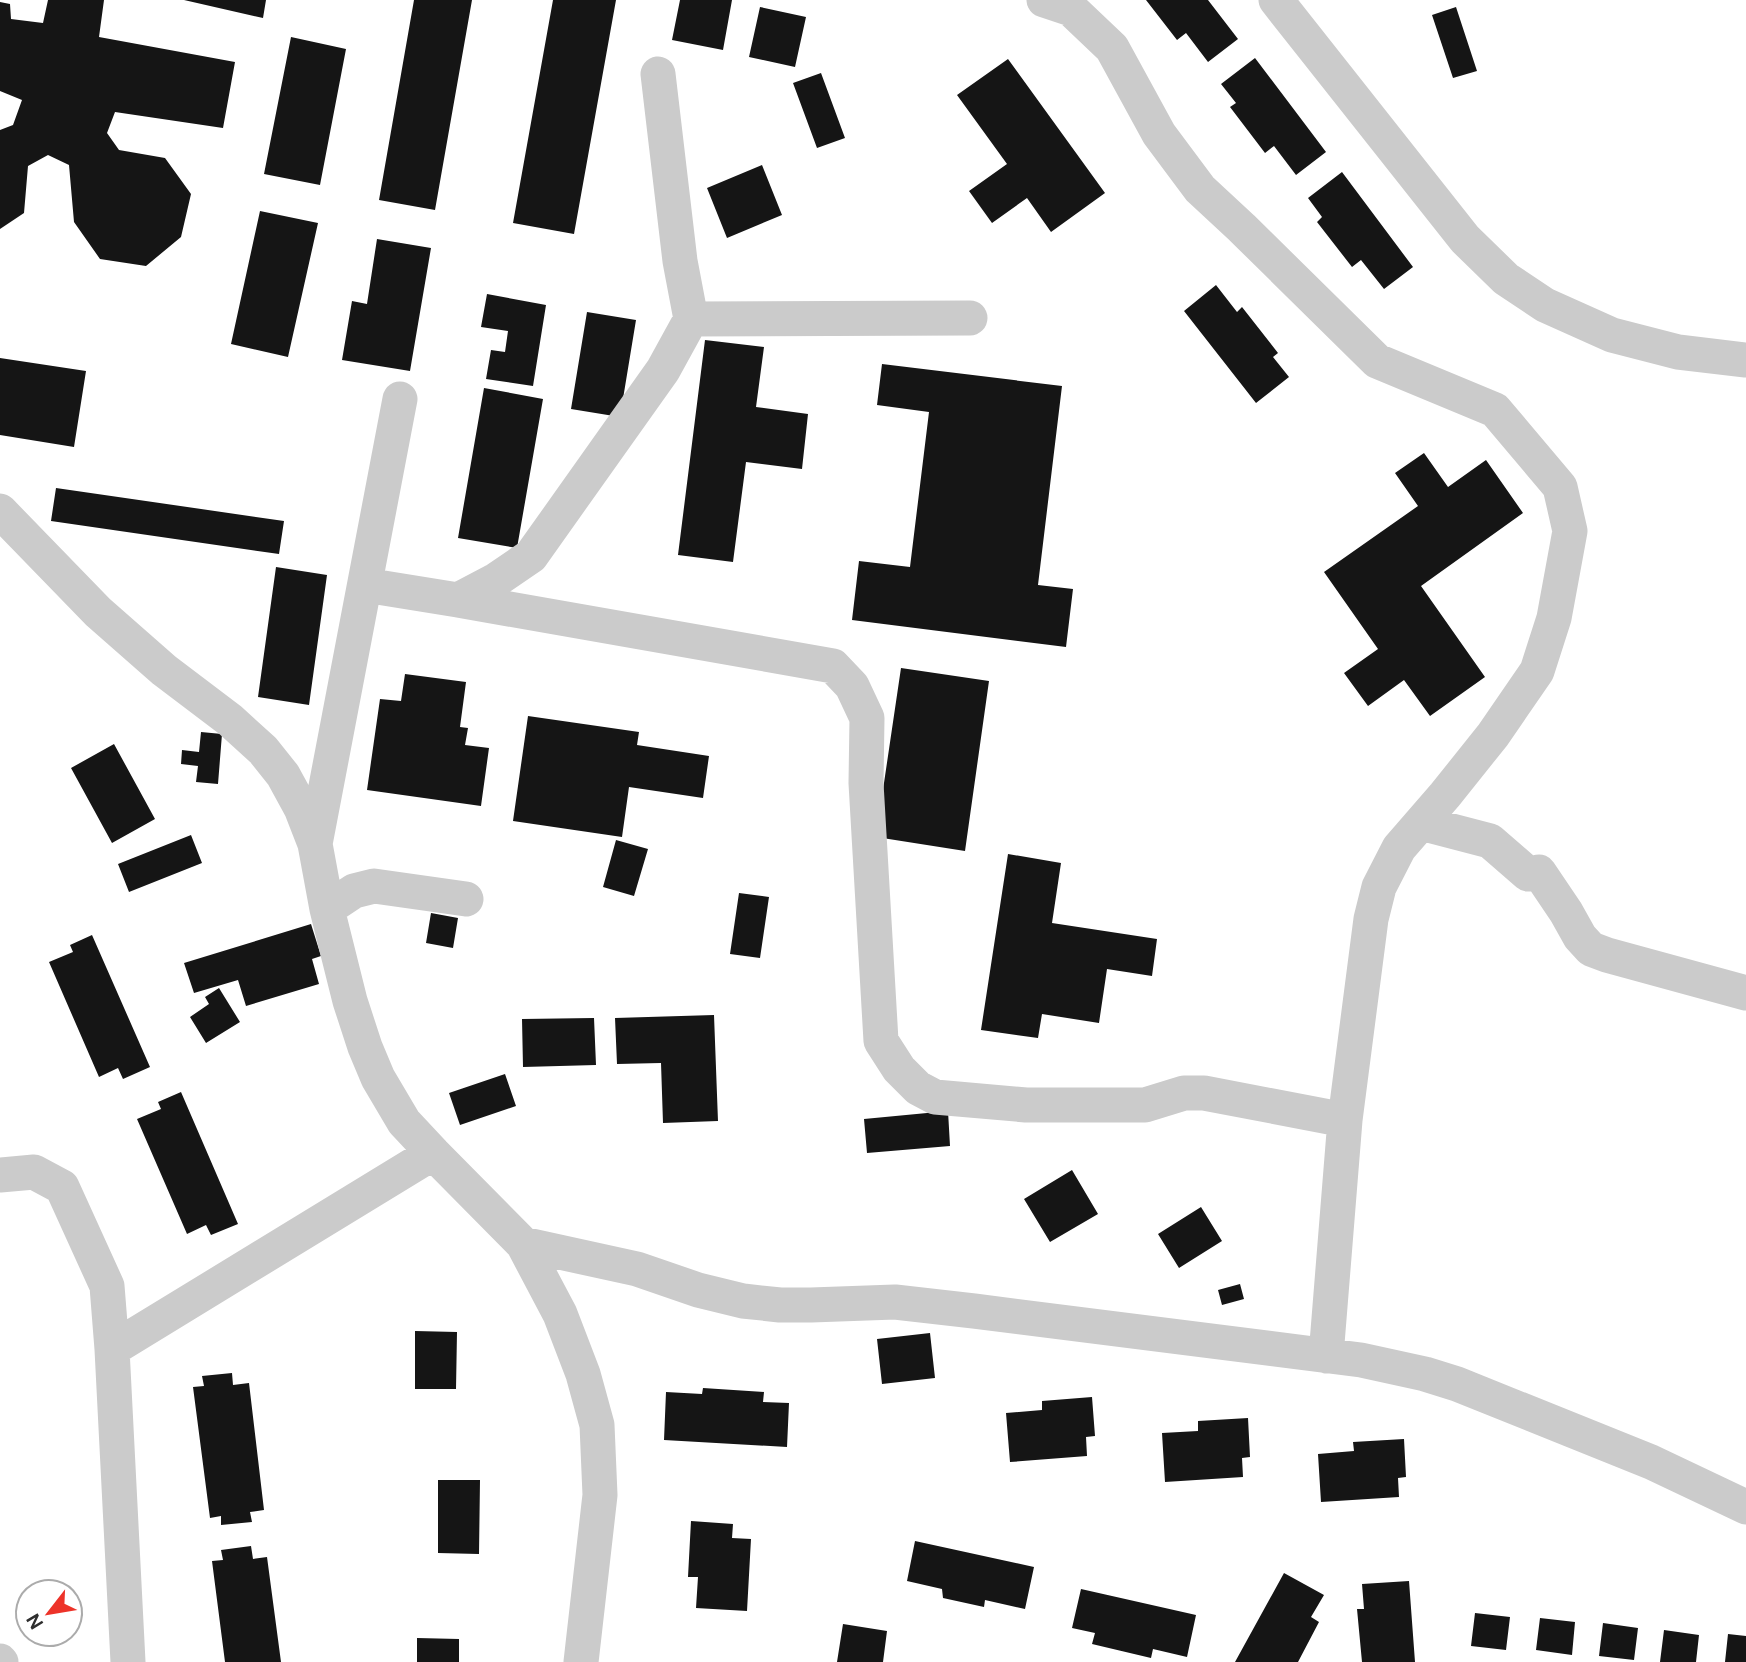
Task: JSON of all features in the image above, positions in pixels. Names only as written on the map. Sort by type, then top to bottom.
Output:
[{"type":"street","points":[[1044,0],[1071,9],[1112,48],[1159,134],[1200,189],[1377,361],[1495,410],[1560,487],[1570,531],[1554,618],[1537,671],[1493,735],[1399,848],[1379,887],[1371,919],[1345,1120],[1326,1356]]},
{"type":"street","points":[[1276,0],[1465,239],[1506,279],[1545,305],[1612,335],[1678,352],[1746,360]]},
{"type":"street","points":[[458,600],[496,580],[531,556],[663,370],[691,318],[680,261],[658,74]]},
{"type":"street","points":[[691,318],[970,318]]},
{"type":"street","points":[[315,844],[400,399]]},
{"type":"street","points":[[0,511],[98,612],[164,670],[230,720],[263,750],[283,775],[301,808],[315,844],[327,909],[350,1001],[378,1078],[404,1122],[523,1244],[560,1314],[583,1374],[597,1425],[600,1495],[581,1662]]},
{"type":"street","points":[[365,585],[833,666],[852,686],[867,718],[866,783],[881,1041],[898,1069],[918,1088],[935,1097],[1026,1105],[1145,1105],[1184,1093],[1204,1093],[1345,1120]]},
{"type":"street","points":[[1421,822],[1490,841],[1528,874],[1539,872],[1580,937],[1591,949],[1746,993]]},
{"type":"street","points":[[327,909],[354,891],[374,886],[466,899]]},
{"type":"street","points":[[112,1349],[433,1153]]},
{"type":"street","points":[[0,1175],[34,1172],[62,1187],[107,1286],[128,1662]]},
{"type":"street","points":[[523,1244],[637,1269],[698,1290],[743,1301],[780,1305],[908,1304],[1361,1360],[1426,1374],[1457,1384],[1651,1462],[1746,1507]]},
{"type":"building","points":[[48,0],[104,0],[99,37],[235,62],[223,128],[115,112],[107,133],[119,150],[165,158],[191,194],[181,237],[146,266],[100,259],[74,222],[69,165],[48,155],[28,166],[24,213],[0,229],[0,130],[13,125],[22,100],[0,91],[0,2],[10,4],[11,19],[43,23]]},
{"type":"building","points":[[184,0],[266,0],[263,18]]},
{"type":"building","points":[[414,0],[472,0],[435,210],[379,200]]},
{"type":"building","points":[[553,0],[616,0],[574,234],[513,223]]},
{"type":"building","points":[[680,0],[732,0],[723,50],[672,40]]},
{"type":"building","points":[[1146,0],[1208,0],[1238,39],[1208,62],[1186,33],[1177,40]]},
{"type":"building","points":[[760,7],[806,17],[795,67],[749,57]]},
{"type":"building","points":[[1456,7],[1477,71],[1453,78],[1432,15]]},
{"type":"building","points":[[291,37],[346,49],[320,185],[264,174]]},
{"type":"building","points":[[1255,58],[1326,152],[1296,175],[1274,146],[1265,153],[1230,107],[1236,103],[1221,84]]},
{"type":"building","points":[[1008,59],[1105,193],[1051,232],[1027,198],[992,223],[969,191],[1007,164],[957,95]]},
{"type":"building","points":[[821,73],[845,138],[817,148],[793,83]]},
{"type":"building","points":[[762,165],[782,215],[727,238],[707,188]]},
{"type":"building","points":[[1342,172],[1413,267],[1384,289],[1361,260],[1352,267],[1317,222],[1322,217],[1308,198]]},
{"type":"building","points":[[260,211],[318,223],[288,357],[231,344]]},
{"type":"building","points":[[377,239],[431,248],[410,371],[342,360],[352,301],[367,304]]},
{"type":"building","points":[[1216,285],[1237,312],[1242,307],[1278,353],[1273,357],[1289,377],[1256,403],[1184,311]]},
{"type":"building","points":[[487,294],[546,305],[533,386],[486,379],[491,350],[505,352],[508,331],[481,327]]},
{"type":"building","points":[[587,312],[636,320],[620,417],[571,409]]},
{"type":"building","points":[[705,340],[764,347],[756,407],[808,414],[802,469],[746,462],[733,562],[678,555]]},
{"type":"building","points":[[0,358],[86,371],[74,447],[0,435]]},
{"type":"building","points":[[882,364],[1062,386],[1038,585],[1073,589],[1066,647],[852,620],[859,561],[910,567],[929,412],[877,405]]},
{"type":"building","points":[[484,388],[543,399],[517,548],[458,538]]},
{"type":"building","points":[[1424,453],[1448,487],[1486,460],[1523,513],[1421,586],[1485,677],[1430,716],[1404,680],[1368,706],[1344,673],[1378,649],[1324,572],[1418,506],[1395,473]]},
{"type":"building","points":[[56,488],[284,521],[279,554],[51,521]]},
{"type":"building","points":[[276,567],[327,575],[309,705],[258,697]]},
{"type":"building","points":[[901,668],[989,681],[965,851],[876,837]]},
{"type":"building","points":[[405,674],[466,682],[460,727],[468,728],[465,745],[489,748],[481,806],[367,790],[380,699],[401,701]]},
{"type":"building","points":[[528,716],[639,732],[637,745],[709,756],[703,798],[629,787],[622,837],[513,821]]},
{"type":"building","points":[[201,732],[222,734],[218,784],[196,782],[198,766],[181,764],[182,750],[199,752]]},
{"type":"building","points":[[114,744],[155,819],[112,843],[71,768]]},
{"type":"building","points":[[191,835],[202,863],[129,892],[118,864]]},
{"type":"building","points":[[616,840],[648,849],[634,896],[603,887]]},
{"type":"building","points":[[1008,854],[1061,863],[1052,923],[1157,939],[1152,976],[1107,969],[1099,1023],[1042,1014],[1038,1038],[981,1030]]},
{"type":"building","points":[[739,893],[769,897],[760,958],[730,954]]},
{"type":"building","points":[[431,913],[458,918],[453,948],[426,943]]},
{"type":"building","points":[[311,924],[321,956],[312,959],[319,984],[246,1006],[238,980],[194,993],[184,963]]},
{"type":"building","points":[[92,935],[150,1067],[123,1079],[118,1068],[99,1077],[49,962],[73,952],[70,945]]},
{"type":"building","points":[[219,988],[240,1022],[206,1043],[190,1017],[209,1004],[205,997]]},
{"type":"building","points":[[714,1015],[718,1121],[663,1123],[661,1063],[617,1064],[615,1018]]},
{"type":"building","points":[[594,1018],[596,1065],[523,1067],[522,1019]]},
{"type":"building","points":[[505,1074],[516,1106],[460,1125],[449,1093]]},
{"type":"building","points":[[181,1092],[238,1224],[211,1235],[206,1225],[187,1234],[137,1119],[161,1109],[158,1102]]},
{"type":"building","points":[[948,1111],[950,1146],[867,1153],[864,1119]]},
{"type":"building","points":[[1072,1170],[1098,1214],[1050,1242],[1024,1199]]},
{"type":"building","points":[[1201,1207],[1222,1241],[1179,1268],[1158,1234]]},
{"type":"building","points":[[1240,1284],[1244,1299],[1222,1305],[1218,1290]]},
{"type":"building","points":[[415,1331],[457,1332],[456,1389],[415,1389]]},
{"type":"building","points":[[930,1333],[935,1378],[882,1384],[877,1339]]},
{"type":"building","points":[[232,1373],[233,1385],[249,1383],[264,1510],[250,1512],[252,1522],[221,1525],[221,1516],[210,1518],[193,1387],[204,1386],[202,1376]]},
{"type":"building","points":[[703,1388],[764,1392],[763,1402],[789,1403],[787,1447],[664,1440],[666,1392],[702,1394]]},
{"type":"building","points":[[1092,1397],[1095,1436],[1086,1437],[1087,1456],[1010,1462],[1006,1413],[1042,1410],[1042,1401]]},
{"type":"building","points":[[1248,1418],[1250,1457],[1242,1458],[1243,1477],[1165,1482],[1162,1433],[1198,1431],[1198,1421]]},
{"type":"building","points":[[1404,1439],[1406,1477],[1398,1478],[1399,1497],[1321,1502],[1318,1454],[1354,1451],[1353,1442]]},
{"type":"building","points":[[438,1480],[480,1480],[479,1554],[438,1553]]},
{"type":"building","points":[[691,1521],[733,1524],[732,1538],[751,1539],[747,1611],[696,1608],[698,1577],[688,1577]]},
{"type":"building","points":[[915,1541],[1034,1567],[1025,1609],[985,1600],[984,1607],[943,1598],[942,1589],[907,1581]]},
{"type":"building","points":[[251,1546],[253,1559],[267,1557],[281,1662],[225,1662],[212,1561],[223,1560],[221,1550]]},
{"type":"building","points":[[1284,1573],[1324,1595],[1311,1617],[1319,1622],[1298,1662],[1235,1662]]},
{"type":"building","points":[[1409,1581],[1415,1662],[1362,1662],[1357,1609],[1364,1609],[1362,1584]]},
{"type":"building","points":[[1081,1589],[1196,1615],[1187,1657],[1153,1649],[1151,1658],[1092,1644],[1095,1633],[1072,1628]]},
{"type":"building","points":[[1475,1613],[1510,1617],[1506,1650],[1471,1646]]},
{"type":"building","points":[[1540,1618],[1575,1622],[1572,1655],[1536,1650]]},
{"type":"building","points":[[1603,1623],[1638,1628],[1634,1660],[1599,1656]]},
{"type":"building","points":[[843,1624],[887,1631],[883,1662],[837,1662]]},
{"type":"building","points":[[1664,1630],[1699,1635],[1696,1662],[1660,1662]]},
{"type":"building","points":[[1728,1634],[1746,1636],[1746,1662],[1725,1662]]},
{"type":"building","points":[[417,1638],[459,1639],[459,1662],[417,1662]]}]
